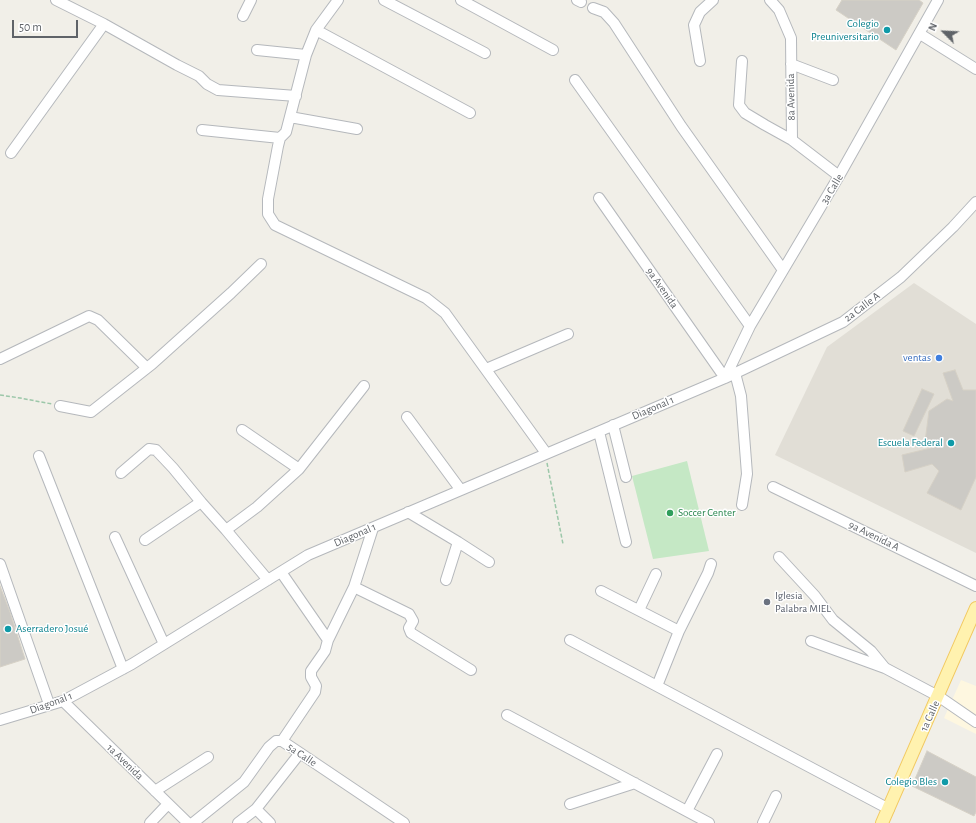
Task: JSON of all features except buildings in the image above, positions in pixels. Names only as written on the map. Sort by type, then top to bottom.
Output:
[{"type":"main road","name":"1a Calle","points":[[882,823],[976,608]]},
{"type":"street","points":[[243,16],[251,0]]},
{"type":"street","points":[[338,0],[316,30],[306,55],[286,132],[280,138],[268,199],[268,214],[275,225],[426,298],[445,313],[546,453]]},
{"type":"street","points":[[384,0],[485,53]]},
{"type":"street","points":[[461,0],[553,50]]},
{"type":"street","points":[[700,61],[694,25],[700,12],[713,0]]},
{"type":"street","name":"8a Avenida","points":[[770,0],[779,10],[791,38],[792,140]]},
{"type":"street","name":"3a Calle","points":[[724,378],[750,326],[839,176],[938,0]]},
{"type":"street","points":[[61,1],[177,66],[199,76],[207,84],[218,90],[296,96]]},
{"type":"street","points":[[593,8],[604,12],[614,23],[681,126],[783,270]]},
{"type":"street","points":[[11,153],[104,24]]},
{"type":"street","points":[[316,30],[470,113]]},
{"type":"street","points":[[920,34],[976,68]]},
{"type":"street","points":[[257,50],[306,55]]},
{"type":"street","points":[[742,60],[739,106],[745,113],[765,126],[792,140],[839,176]]},
{"type":"street","points":[[791,64],[833,80]]},
{"type":"street","points":[[575,80],[750,326]]},
{"type":"street","points":[[290,117],[357,129]]},
{"type":"street","points":[[202,130],[280,138]]},
{"type":"street","name":"9a Avenida","points":[[599,198],[724,378]]},
{"type":"street","name":"2a Calle A","points":[[724,378],[843,322],[901,277],[953,227],[976,202]]},
{"type":"street","points":[[60,406],[91,412],[147,368],[231,293],[261,264]]},
{"type":"street","points":[[0,359],[89,316],[98,320],[147,368]]},
{"type":"street","points":[[486,369],[568,334]]},
{"type":"street","points":[[735,373],[741,396],[747,474],[742,505]]},
{"type":"street","name":"Diagonal 1","points":[[0,720],[63,701],[123,669],[308,555],[460,489],[724,378]]},
{"type":"street","points":[[226,530],[257,507],[299,469],[364,386]]},
{"type":"street","points":[[407,417],[460,489]]},
{"type":"street","points":[[613,425],[626,477]]},
{"type":"street","points":[[242,430],[299,469]]},
{"type":"street","points":[[598,432],[626,542]]},
{"type":"street","points":[[121,473],[149,449],[156,450],[268,580]]},
{"type":"street","points":[[38,456],[123,669]]},
{"type":"street","name":"9a Avenida A","points":[[773,487],[976,586]]},
{"type":"street","points":[[145,540],[201,502]]},
{"type":"street","points":[[408,512],[489,562]]},
{"type":"street","points":[[282,741],[315,692],[316,686],[311,677],[311,671],[325,651],[328,640],[354,586],[373,528]]},
{"type":"street","points":[[115,537],[164,644]]},
{"type":"street","points":[[446,580],[458,542]]},
{"type":"street","points":[[779,557],[833,620],[871,651],[885,668]]},
{"type":"street","points":[[0,564],[49,704]]},
{"type":"street","points":[[657,686],[679,631],[704,583],[711,564]]},
{"type":"street","points":[[281,572],[328,640]]},
{"type":"street","points":[[639,610],[656,574]]},
{"type":"street","points":[[354,586],[409,614],[413,621],[409,628],[411,633],[471,670]]},
{"type":"street","points":[[601,591],[679,631]]},
{"type":"street","points":[[570,640],[889,809]]},
{"type":"street","points":[[811,641],[885,668],[938,696],[976,722]]},
{"type":"street","name":"1a Avenida","points":[[63,701],[188,823]]},
{"type":"street","points":[[507,715],[709,823]]},
{"type":"street","name":"5a Calle","points":[[193,823],[244,782],[272,743],[276,741],[282,741],[404,823]]},
{"type":"street","points":[[238,823],[256,809],[300,753]]},
{"type":"street","points":[[687,811],[717,754]]},
{"type":"street","points":[[155,791],[208,757]]},
{"type":"street","points":[[570,804],[635,783]]},
{"type":"street","points":[[763,823],[776,796]]},
{"type":"street","points":[[150,823],[168,804]]},
{"type":"street","points":[[256,809],[270,823]]},
{"type":"path","points":[[0,395],[60,406]]},
{"type":"path","points":[[546,453],[563,544]]},
{"type":"shaded area","points":[[914,283],[976,324],[976,553],[775,455],[827,347]]},
{"type":"shaded area","points":[[961,680],[976,686],[976,734],[944,718]]},
{"type":"green space","name":"Soccer Center","points":[[687,461],[709,551],[653,559],[632,476]]},
{"type":"place","name":"Colegio Preuniversitario","points":[[887,30]]},
{"type":"place","name":"ventas","points":[[939,358]]},
{"type":"place","name":"Escuela Federal","points":[[951,443]]},
{"type":"place","name":"Soccer Center","points":[[670,513]]},
{"type":"place","name":"Iglesia Palabra MIEL","points":[[767,602]]},
{"type":"place","name":"Aserradero Josué","points":[[8,629]]},
{"type":"place","name":"Colegio Bles","points":[[945,782]]}]
